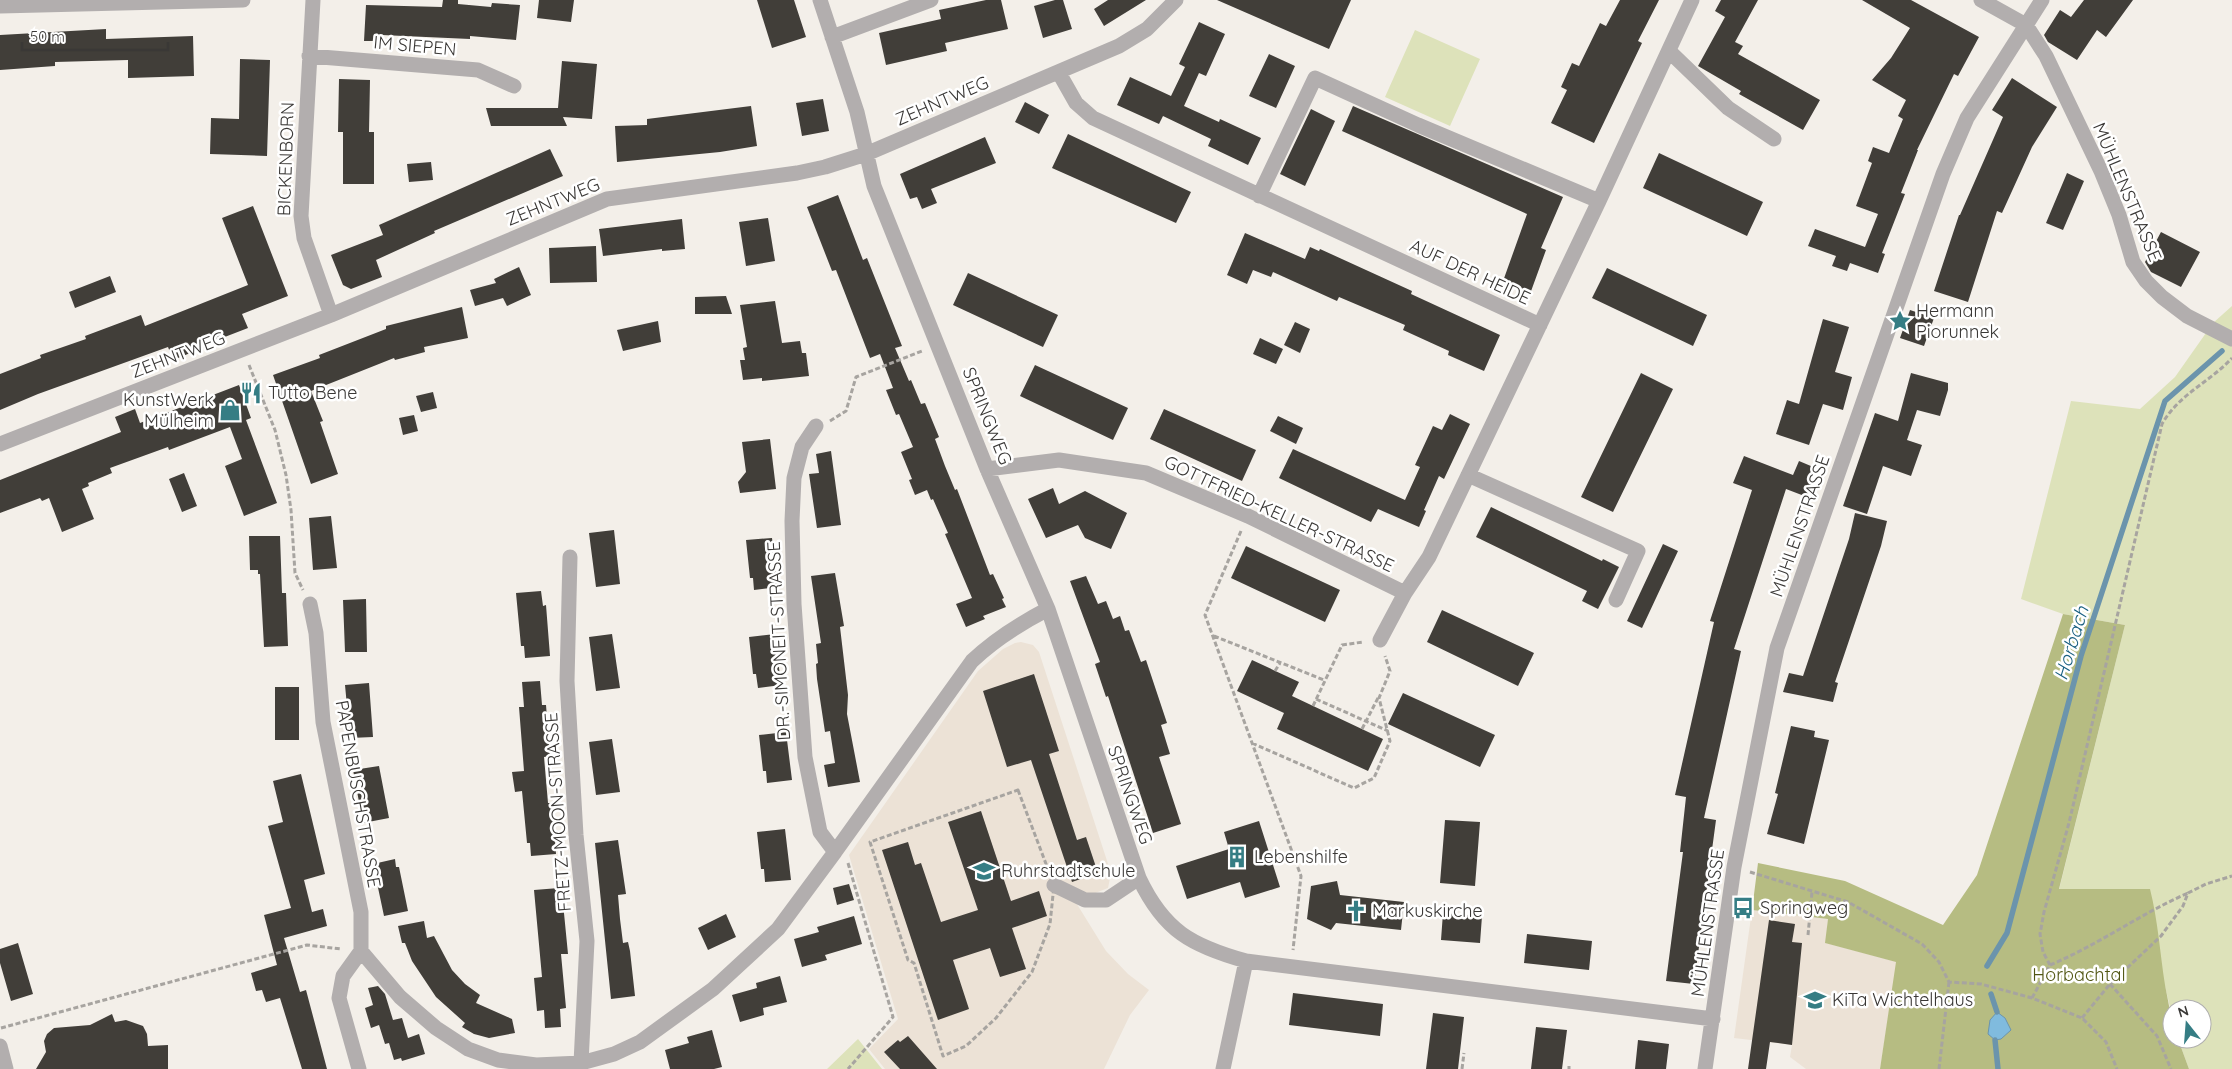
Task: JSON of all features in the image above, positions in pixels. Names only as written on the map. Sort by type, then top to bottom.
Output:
[{"type":"street","points":[[0,6],[63,2],[243,0]]},
{"type":"street","name":"BICKENBORN","points":[[313,0],[300,216],[304,238],[331,315]]},
{"type":"street","name":"SPRINGWEG","points":[[820,0],[857,112],[874,186],[987,469],[1048,609],[1139,878],[1148,898],[1160,914],[1191,941],[1213,952],[1246,961],[1712,1020]]},
{"type":"street","points":[[832,37],[931,0]]},
{"type":"street","name":"ZEHNTWEG","points":[[0,444],[331,315],[607,199],[797,173],[825,167],[866,154],[1119,46],[1147,28],[1176,0]]},
{"type":"street","name":"AUF DER HEIDE","points":[[1059,73],[1076,103],[1093,118],[1540,325],[1692,0]]},
{"type":"street","points":[[1981,0],[2026,26]]},
{"type":"street","name":"MÜHLENSTRASSE","points":[[1706,1069],[1734,867],[1777,648],[1943,174],[1967,118],[2042,0]]},
{"type":"street","name":"MÜHLENSTRASSE","points":[[2026,26],[2046,56],[2101,171],[2120,216],[2133,262],[2146,281],[2162,297],[2187,316],[2232,340]]},
{"type":"street","points":[[1669,51],[1728,108],[1774,138]]},
{"type":"street","name":"IM SIEPEN","points":[[309,56],[478,70],[514,86]]},
{"type":"street","points":[[1259,196],[1315,78],[1418,125],[1599,201]]},
{"type":"street","name":"GOTTFRIED-KELLER-STRASSE","points":[[1380,640],[1405,593],[1429,557],[1540,325]]},
{"type":"street","name":"DR.-SIMONEIT-STRASSE","points":[[816,426],[802,447],[794,478],[792,521],[794,604],[805,757],[820,832],[839,848]]},
{"type":"street","name":"GOTTFRIED-KELLER-STRASSE","points":[[987,469],[1059,460],[1146,473],[1248,516],[1405,593]]},
{"type":"street","points":[[1468,476],[1638,551],[1616,600]]},
{"type":"street","name":"FRETZ-MOON-STRASSE","points":[[570,557],[567,681],[576,835],[587,941],[581,1063]]},
{"type":"street","name":"PAPENBUSCHSTRASSE","points":[[310,604],[316,633],[323,722],[361,912],[361,951]]},
{"type":"street","points":[[359,1069],[339,998],[343,976],[361,951],[400,997],[436,1028],[468,1049],[498,1060],[536,1065],[581,1063],[614,1054],[640,1042],[712,989],[778,929],[839,848],[972,661],[986,647],[1029,618],[1048,609]]},
{"type":"street","points":[[1054,885],[1085,900],[1106,900],[1139,878]]},
{"type":"street","points":[[1222,1069],[1246,961]]},
{"type":"street","points":[[0,1046],[6,1069]]},
{"type":"path","points":[[243,350],[275,430],[286,474],[291,510],[295,573],[310,604]]},
{"type":"path","points":[[816,426],[832,420],[846,411],[856,378],[922,351]]},
{"type":"path","points":[[2050,965],[2043,952],[2040,934],[2044,912],[2069,822],[2162,424],[2169,412],[2180,400],[2232,358]]},
{"type":"path","points":[[1248,516],[1205,615],[1301,876],[1291,968]]},
{"type":"path","points":[[1213,636],[1324,680]]},
{"type":"path","points":[[1313,706],[1342,645],[1380,640],[1390,671],[1379,698],[1362,729]]},
{"type":"path","points":[[1275,671],[1280,663]]},
{"type":"path","points":[[1252,743],[1354,788],[1374,778],[1390,740],[1379,698]]},
{"type":"path","points":[[1316,699],[1388,731]]},
{"type":"path","points":[[1018,790],[1054,885],[1050,924],[1032,972],[996,1018],[966,1046],[943,1056],[914,963],[908,960],[870,842],[1018,790]]},
{"type":"path","points":[[839,848],[893,1017],[848,1069]]},
{"type":"path","points":[[1734,867],[1848,902],[1922,944],[1939,962],[1949,982],[1939,1069]]},
{"type":"path","points":[[2032,998],[2050,965],[2072,956],[2158,907],[2206,884],[2232,876]]},
{"type":"path","points":[[1808,934],[1812,892]]},
{"type":"path","points":[[2082,1018],[2110,984],[2161,936],[2183,906],[2188,893]]},
{"type":"path","points":[[0,1028],[307,945],[361,951]]},
{"type":"path","points":[[1949,982],[1981,984],[2032,998],[2082,1018],[2106,1042],[2117,1069]]},
{"type":"path","points":[[2110,984],[2157,1036],[2171,1069]]},
{"type":"path","points":[[1462,1069],[1464,1053]]},
{"type":"shaded area","points":[[1021,642],[1033,645],[1039,652],[1111,873],[1108,888],[1075,901],[1106,951],[1128,974],[1149,990],[1130,1015],[1104,1069],[885,1069],[869,1049],[898,1019],[849,855],[978,671],[1003,649]]},
{"type":"shaded area","name":"KiTa Wichtelhaus","points":[[1752,910],[1828,919],[1826,943],[1897,962],[1880,1069],[1806,1069],[1790,1057],[1792,1045],[1734,1038]]},
{"type":"green space","points":[[1415,30],[1480,59],[1450,126],[1385,97]]},
{"type":"green space","name":"Horbachtal","points":[[2232,306],[2232,1069],[2189,1069],[2182,1049],[2212,1049],[2212,999],[2168,999],[2165,986],[2059,890],[2125,625],[2063,614],[2021,599],[2071,401],[2140,409],[2175,377],[2213,323]]},
{"type":"green space","name":"Horbachtal","points":[[2063,614],[2125,625],[2059,889],[2150,889],[2168,999],[2162,999],[2162,1049],[2182,1049],[2189,1069],[1880,1069],[1896,962],[1825,943],[1828,919],[1752,910],[1758,863],[1845,881],[1943,925],[1977,875]]},
{"type":"green space","points":[[858,1039],[882,1069],[827,1069]]},
{"type":"water","points":[[1997,1012],[2005,1018],[2011,1030],[2001,1039],[1995,1040],[1988,1034],[1990,1020]]},
{"type":"building","points":[[443,0],[458,0],[458,4],[491,7],[492,3],[520,5],[516,40],[470,36],[470,39],[382,35],[382,41],[364,41],[366,5],[442,7]]},
{"type":"building","points":[[539,0],[574,0],[571,22],[537,18]]},
{"type":"building","points":[[757,0],[794,0],[806,37],[772,48]]},
{"type":"building","points":[[986,0],[1001,0],[1008,29],[945,43],[947,51],[886,65],[879,33],[941,19],[939,10]]},
{"type":"building","points":[[1055,0],[1063,0],[1072,29],[1043,38],[1034,6]]},
{"type":"building","points":[[1108,0],[1146,0],[1104,26],[1094,9]]},
{"type":"building","points":[[1217,0],[1351,0],[1329,49]]},
{"type":"building","points":[[1620,0],[1659,0],[1638,41],[1642,43],[1594,143],[1551,123],[1567,90],[1561,87],[1572,63],[1579,66],[1600,23],[1606,26]]},
{"type":"building","points":[[1721,0],[1758,0],[1735,42],[1743,46],[1738,54],[1820,100],[1803,130],[1739,94],[1741,91],[1698,66],[1725,17],[1715,11]]},
{"type":"building","points":[[1862,0],[1911,0],[1979,37],[1958,76],[1954,74],[1917,150],[1901,193],[1905,194],[1882,253],[1885,254],[1878,273],[1850,263],[1847,271],[1832,266],[1836,256],[1808,246],[1815,229],[1865,247],[1878,214],[1856,206],[1872,163],[1868,161],[1873,147],[1889,153],[1903,119],[1898,116],[1906,100],[1872,80],[1891,58],[1910,28]]},
{"type":"building","points":[[2084,0],[2133,0],[2106,37],[2097,30],[2077,60],[2048,42],[2044,35],[2060,10],[2071,17]]},
{"type":"building","points":[[1199,22],[1225,34],[1206,76],[1199,73],[1184,106],[1219,122],[1220,119],[1261,138],[1248,165],[1208,146],[1211,139],[1163,116],[1159,124],[1117,105],[1130,77],[1171,96],[1185,67],[1179,64]]},
{"type":"building","points":[[106,29],[106,39],[193,36],[194,76],[128,78],[128,60],[55,62],[55,66],[0,70],[0,35]]},
{"type":"building","points":[[1269,54],[1295,66],[1276,108],[1249,96]]},
{"type":"building","points":[[240,59],[270,60],[267,156],[210,154],[211,118],[239,119]]},
{"type":"building","points":[[562,61],[597,64],[592,119],[563,117],[567,126],[491,126],[486,108],[558,108]]},
{"type":"building","points":[[2012,78],[2057,107],[2032,147],[2002,213],[1997,211],[1968,302],[1934,291],[1959,215],[2003,117],[1992,110]]},
{"type":"building","points":[[339,79],[370,80],[369,132],[374,132],[374,184],[343,184],[343,132],[338,132]]},
{"type":"building","points":[[823,99],[829,131],[802,136],[796,103]]},
{"type":"building","points":[[1025,102],[1049,115],[1039,134],[1015,122]]},
{"type":"building","points":[[751,106],[757,146],[720,152],[617,162],[615,126],[647,125],[647,119]]},
{"type":"building","points":[[1353,106],[1563,197],[1541,248],[1546,250],[1530,294],[1502,284],[1527,214],[1342,131]]},
{"type":"building","points":[[1311,109],[1335,121],[1305,186],[1280,174]]},
{"type":"building","points":[[1068,134],[1191,192],[1176,223],[1052,168]]},
{"type":"building","points":[[985,137],[996,163],[931,189],[937,203],[922,209],[917,197],[910,199],[900,174]]},
{"type":"building","points":[[550,149],[563,176],[434,231],[435,233],[376,260],[382,277],[351,289],[343,285],[331,255],[383,235],[379,225]]},
{"type":"building","points":[[1659,153],[1763,202],[1747,236],[1643,188]]},
{"type":"building","points":[[431,162],[433,180],[409,182],[407,164]]},
{"type":"building","points":[[2067,173],[2084,181],[2063,230],[2046,223]]},
{"type":"building","points":[[838,195],[863,260],[867,258],[902,346],[895,348],[921,404],[925,403],[939,437],[935,439],[945,466],[955,490],[957,489],[990,575],[993,574],[1004,598],[1002,599],[1006,607],[983,616],[985,619],[966,627],[956,604],[972,598],[945,534],[948,533],[927,490],[915,495],[909,480],[912,479],[901,452],[913,447],[899,414],[896,415],[886,390],[893,388],[880,354],[870,358],[836,270],[832,271],[807,207]]},
{"type":"building","points":[[253,206],[288,296],[242,314],[248,328],[204,345],[205,347],[173,360],[168,347],[38,394],[0,410],[0,374],[41,358],[40,355],[86,339],[85,336],[141,315],[145,326],[248,285],[222,218]]},
{"type":"building","points":[[768,218],[775,261],[746,266],[739,222]]},
{"type":"building","points":[[682,219],[685,249],[662,251],[662,249],[603,256],[599,229]]},
{"type":"building","points":[[2161,232],[2200,252],[2181,287],[2151,272],[2145,262]]},
{"type":"building","points":[[1245,233],[1305,259],[1310,247],[1319,251],[1320,249],[1412,291],[1411,294],[1500,335],[1484,371],[1448,355],[1449,351],[1403,330],[1405,325],[1339,297],[1337,301],[1273,272],[1271,277],[1253,270],[1247,284],[1227,275]]},
{"type":"building","points":[[596,246],[597,282],[550,283],[549,248]]},
{"type":"building","points":[[519,267],[531,295],[507,306],[503,298],[475,306],[470,290],[496,283],[494,279]]},
{"type":"building","points":[[1607,268],[1707,315],[1693,346],[1592,298]]},
{"type":"building","points":[[968,273],[1058,315],[1043,347],[953,305]]},
{"type":"building","points":[[110,276],[116,292],[75,308],[69,292]]},
{"type":"building","points":[[726,296],[732,314],[695,314],[695,297]]},
{"type":"building","points":[[775,301],[782,343],[800,341],[802,353],[806,353],[809,376],[762,381],[762,378],[743,380],[740,360],[745,360],[743,348],[747,347],[740,305]]},
{"type":"building","points":[[462,307],[468,338],[424,347],[425,352],[395,360],[394,358],[311,391],[323,421],[320,422],[338,474],[311,484],[273,375],[320,358],[319,355],[386,329],[386,326]]},
{"type":"building","points":[[1910,310],[1934,318],[1924,346],[1900,338]]},
{"type":"building","points":[[1823,319],[1849,327],[1835,372],[1852,377],[1843,410],[1823,404],[1809,445],[1776,434],[1787,400],[1799,404]]},
{"type":"building","points":[[658,321],[661,342],[623,351],[617,330]]},
{"type":"building","points":[[1295,322],[1310,329],[1300,353],[1284,345]]},
{"type":"building","points":[[1260,338],[1283,349],[1276,364],[1253,354]]},
{"type":"building","points":[[1035,365],[1128,408],[1113,440],[1020,396]]},
{"type":"building","points":[[1641,373],[1673,389],[1613,512],[1581,497]]},
{"type":"building","points":[[1911,373],[1948,383],[1948,390],[1940,416],[1917,410],[1907,440],[1922,445],[1911,476],[1883,466],[1867,514],[1843,506],[1875,413],[1898,421]]},
{"type":"building","points":[[239,385],[251,418],[246,420],[277,503],[244,516],[225,466],[242,459],[230,427],[169,450],[168,447],[110,468],[112,473],[88,483],[89,486],[82,489],[94,519],[62,532],[49,498],[42,501],[40,498],[0,513],[0,480],[121,432],[115,417],[135,409],[140,423]]},
{"type":"building","points":[[433,392],[437,408],[421,412],[416,396]]},
{"type":"building","points":[[1164,409],[1256,450],[1242,481],[1150,439]]},
{"type":"building","points":[[1450,414],[1470,424],[1444,479],[1439,476],[1424,510],[1426,511],[1419,527],[1378,509],[1371,522],[1279,478],[1293,449],[1405,500],[1420,467],[1415,465],[1433,426],[1442,430]]},
{"type":"building","points":[[414,415],[418,431],[403,435],[399,418]]},
{"type":"building","points":[[1278,416],[1303,428],[1296,444],[1270,431]]},
{"type":"building","points":[[770,439],[776,489],[740,493],[738,482],[746,472],[742,442]]},
{"type":"building","points":[[831,451],[841,525],[817,528],[809,474],[819,473],[816,454]]},
{"type":"building","points":[[1744,456],[1793,475],[1799,461],[1818,469],[1807,497],[1786,489],[1734,649],[1741,651],[1704,818],[1716,820],[1694,984],[1666,981],[1683,852],[1680,852],[1686,797],[1675,795],[1714,622],[1710,621],[1752,490],[1733,483]]},
{"type":"building","points":[[184,473],[197,506],[182,512],[169,479]]},
{"type":"building","points":[[1053,488],[1059,504],[1085,491],[1127,513],[1111,549],[1085,538],[1078,525],[1046,538],[1028,499]]},
{"type":"building","points":[[1491,507],[1602,561],[1603,559],[1619,567],[1598,609],[1582,601],[1587,591],[1476,537]]},
{"type":"building","points":[[1855,513],[1887,521],[1881,546],[1835,682],[1838,683],[1833,702],[1783,692],[1789,673],[1803,676],[1849,539]]},
{"type":"building","points":[[331,516],[337,568],[313,570],[309,518]]},
{"type":"building","points":[[614,530],[620,584],[596,587],[589,533]]},
{"type":"building","points":[[249,536],[280,536],[282,593],[286,593],[288,646],[264,647],[260,574],[258,574],[258,570],[250,570]]},
{"type":"building","points":[[772,538],[778,587],[754,590],[753,578],[750,578],[746,540]]},
{"type":"building","points":[[1663,544],[1678,551],[1642,628],[1627,621]]},
{"type":"building","points":[[1246,546],[1340,590],[1325,622],[1231,578]]},
{"type":"building","points":[[835,573],[844,626],[840,627],[848,695],[847,714],[860,782],[828,787],[824,765],[835,763],[830,731],[825,732],[817,679],[816,644],[821,643],[811,576]]},
{"type":"building","points":[[1086,576],[1098,604],[1106,601],[1113,619],[1120,616],[1125,631],[1129,630],[1141,662],[1146,660],[1167,723],[1161,725],[1170,754],[1159,757],[1181,824],[1153,833],[1108,696],[1106,697],[1095,664],[1100,662],[1070,581]]},
{"type":"building","points":[[541,591],[543,606],[546,605],[550,656],[525,658],[524,646],[521,646],[516,593]]},
{"type":"building","points":[[366,599],[367,652],[345,652],[343,600]]},
{"type":"building","points":[[1442,610],[1534,653],[1518,686],[1427,642]]},
{"type":"building","points":[[612,634],[620,688],[596,691],[589,637]]},
{"type":"building","points":[[775,634],[781,685],[758,688],[756,674],[753,674],[749,637]]},
{"type":"building","points":[[1252,660],[1299,682],[1292,696],[1383,739],[1368,771],[1277,729],[1284,713],[1237,691]]},
{"type":"building","points":[[1034,674],[1059,751],[1049,754],[1077,840],[1086,837],[1098,873],[1072,882],[1031,760],[1007,767],[983,691]]},
{"type":"building","points":[[540,681],[542,705],[546,705],[550,756],[544,757],[548,803],[552,803],[556,854],[531,856],[530,843],[527,843],[522,791],[515,792],[512,772],[524,771],[519,707],[524,707],[522,682]]},
{"type":"building","points":[[369,683],[373,737],[350,738],[345,685]]},
{"type":"building","points":[[275,687],[299,687],[299,740],[275,740]]},
{"type":"building","points":[[1403,693],[1495,735],[1480,767],[1388,724]]},
{"type":"building","points":[[1791,726],[1815,731],[1814,737],[1829,740],[1804,844],[1767,834],[1778,794],[1775,793]]},
{"type":"building","points":[[786,732],[792,780],[767,783],[766,771],[763,771],[759,735]]},
{"type":"building","points":[[612,739],[620,792],[596,795],[589,742]]},
{"type":"building","points":[[379,766],[389,818],[363,823],[353,770]]},
{"type":"building","points":[[301,774],[325,874],[304,880],[312,912],[323,909],[327,926],[284,938],[300,992],[306,990],[327,1069],[302,1069],[280,998],[266,1002],[262,990],[256,991],[251,973],[277,965],[264,915],[291,908],[268,826],[283,822],[273,781]]},
{"type":"building","points":[[981,811],[1011,901],[1039,891],[1047,916],[1012,928],[1026,969],[1000,977],[990,948],[953,960],[969,1009],[938,1020],[882,850],[908,842],[915,865],[921,863],[941,922],[978,910],[948,822]]},
{"type":"building","points":[[1445,820],[1480,822],[1475,886],[1440,883]]},
{"type":"building","name":"Lebenshilfe","points":[[1259,821],[1280,887],[1245,898],[1240,882],[1187,899],[1176,866],[1229,849],[1224,832]]},
{"type":"building","points":[[785,829],[791,880],[765,882],[764,869],[761,869],[757,832]]},
{"type":"building","points":[[618,840],[626,894],[618,895],[620,919],[623,943],[628,942],[630,951],[635,996],[611,999],[595,843]]},
{"type":"building","points":[[395,859],[396,867],[399,867],[408,911],[384,916],[373,864]]},
{"type":"building","name":"Markuskirche","points":[[1337,881],[1340,895],[1404,902],[1401,930],[1336,923],[1331,930],[1307,919],[1311,886]]},
{"type":"building","points":[[849,884],[854,900],[837,905],[833,888]]},
{"type":"building","points":[[559,888],[560,903],[563,903],[568,954],[561,954],[566,1008],[560,1009],[561,1027],[545,1028],[544,1010],[537,1011],[534,978],[542,977],[534,890]]},
{"type":"building","points":[[1443,913],[1482,916],[1480,943],[1441,940]]},
{"type":"building","points":[[726,914],[736,937],[708,950],[698,928]]},
{"type":"building","points":[[854,916],[862,944],[825,955],[827,960],[802,967],[794,939],[819,932],[817,927]]},
{"type":"building","points":[[1769,920],[1795,924],[1792,942],[1802,943],[1792,1045],[1770,1042],[1766,1069],[1748,1069]]},
{"type":"building","points":[[424,921],[427,938],[434,936],[452,970],[465,984],[480,995],[476,1003],[512,1019],[515,1033],[489,1038],[474,1034],[462,1027],[465,1023],[436,997],[412,961],[405,943],[402,943],[398,926]]},
{"type":"building","points":[[1527,934],[1592,941],[1589,970],[1524,963]]},
{"type":"building","points":[[18,943],[33,994],[11,1001],[0,963],[0,949]]},
{"type":"building","points":[[780,976],[787,1002],[763,1008],[764,1015],[740,1022],[732,995],[757,988],[756,983]]},
{"type":"building","points":[[378,986],[385,994],[393,1020],[402,1018],[408,1038],[419,1034],[425,1054],[402,1061],[401,1058],[394,1060],[389,1043],[385,1044],[379,1025],[371,1028],[365,1008],[373,1005],[368,988]]},
{"type":"building","points":[[1293,993],[1383,1004],[1380,1036],[1289,1025]]},
{"type":"building","points":[[1433,1013],[1464,1017],[1458,1069],[1426,1069]]},
{"type":"building","points":[[112,1014],[115,1022],[126,1020],[143,1026],[147,1034],[148,1046],[168,1045],[168,1069],[36,1069],[46,1052],[44,1041],[47,1034],[54,1028],[90,1025]]},
{"type":"building","points":[[1536,1027],[1567,1030],[1562,1069],[1531,1069]]},
{"type":"building","points":[[712,1030],[722,1067],[714,1069],[670,1069],[665,1050],[689,1043],[687,1037]]},
{"type":"building","points":[[908,1036],[937,1069],[900,1069],[884,1052],[898,1040],[900,1042]]},
{"type":"building","points":[[1638,1040],[1669,1044],[1666,1069],[1635,1069]]},
{"type":"waterway","name":"Horbach","points":[[1987,966],[2007,933],[2081,656],[2165,401],[2222,351]]},
{"type":"waterway","name":"Horbach","points":[[1991,994],[1997,1012]]},
{"type":"waterway","name":"Horbach","points":[[1995,1040],[1998,1069]]},
{"type":"place","name":"Hermann Piorunnek","points":[[1900,321]]},
{"type":"place","name":"Tutto Bene","points":[[251,393]]},
{"type":"place","name":"KunstWerk Mülheim","points":[[230,410]]},
{"type":"place","name":"Lebenshilfe","points":[[1237,857]]},
{"type":"place","name":"Ruhrstadtschule","points":[[984,871]]},
{"type":"place","name":"Springweg","points":[[1743,908]]},
{"type":"place","name":"Markuskirche","points":[[1356,911]]},
{"type":"place","name":"KiTa Wichtelhaus","points":[[1815,1000]]}]
